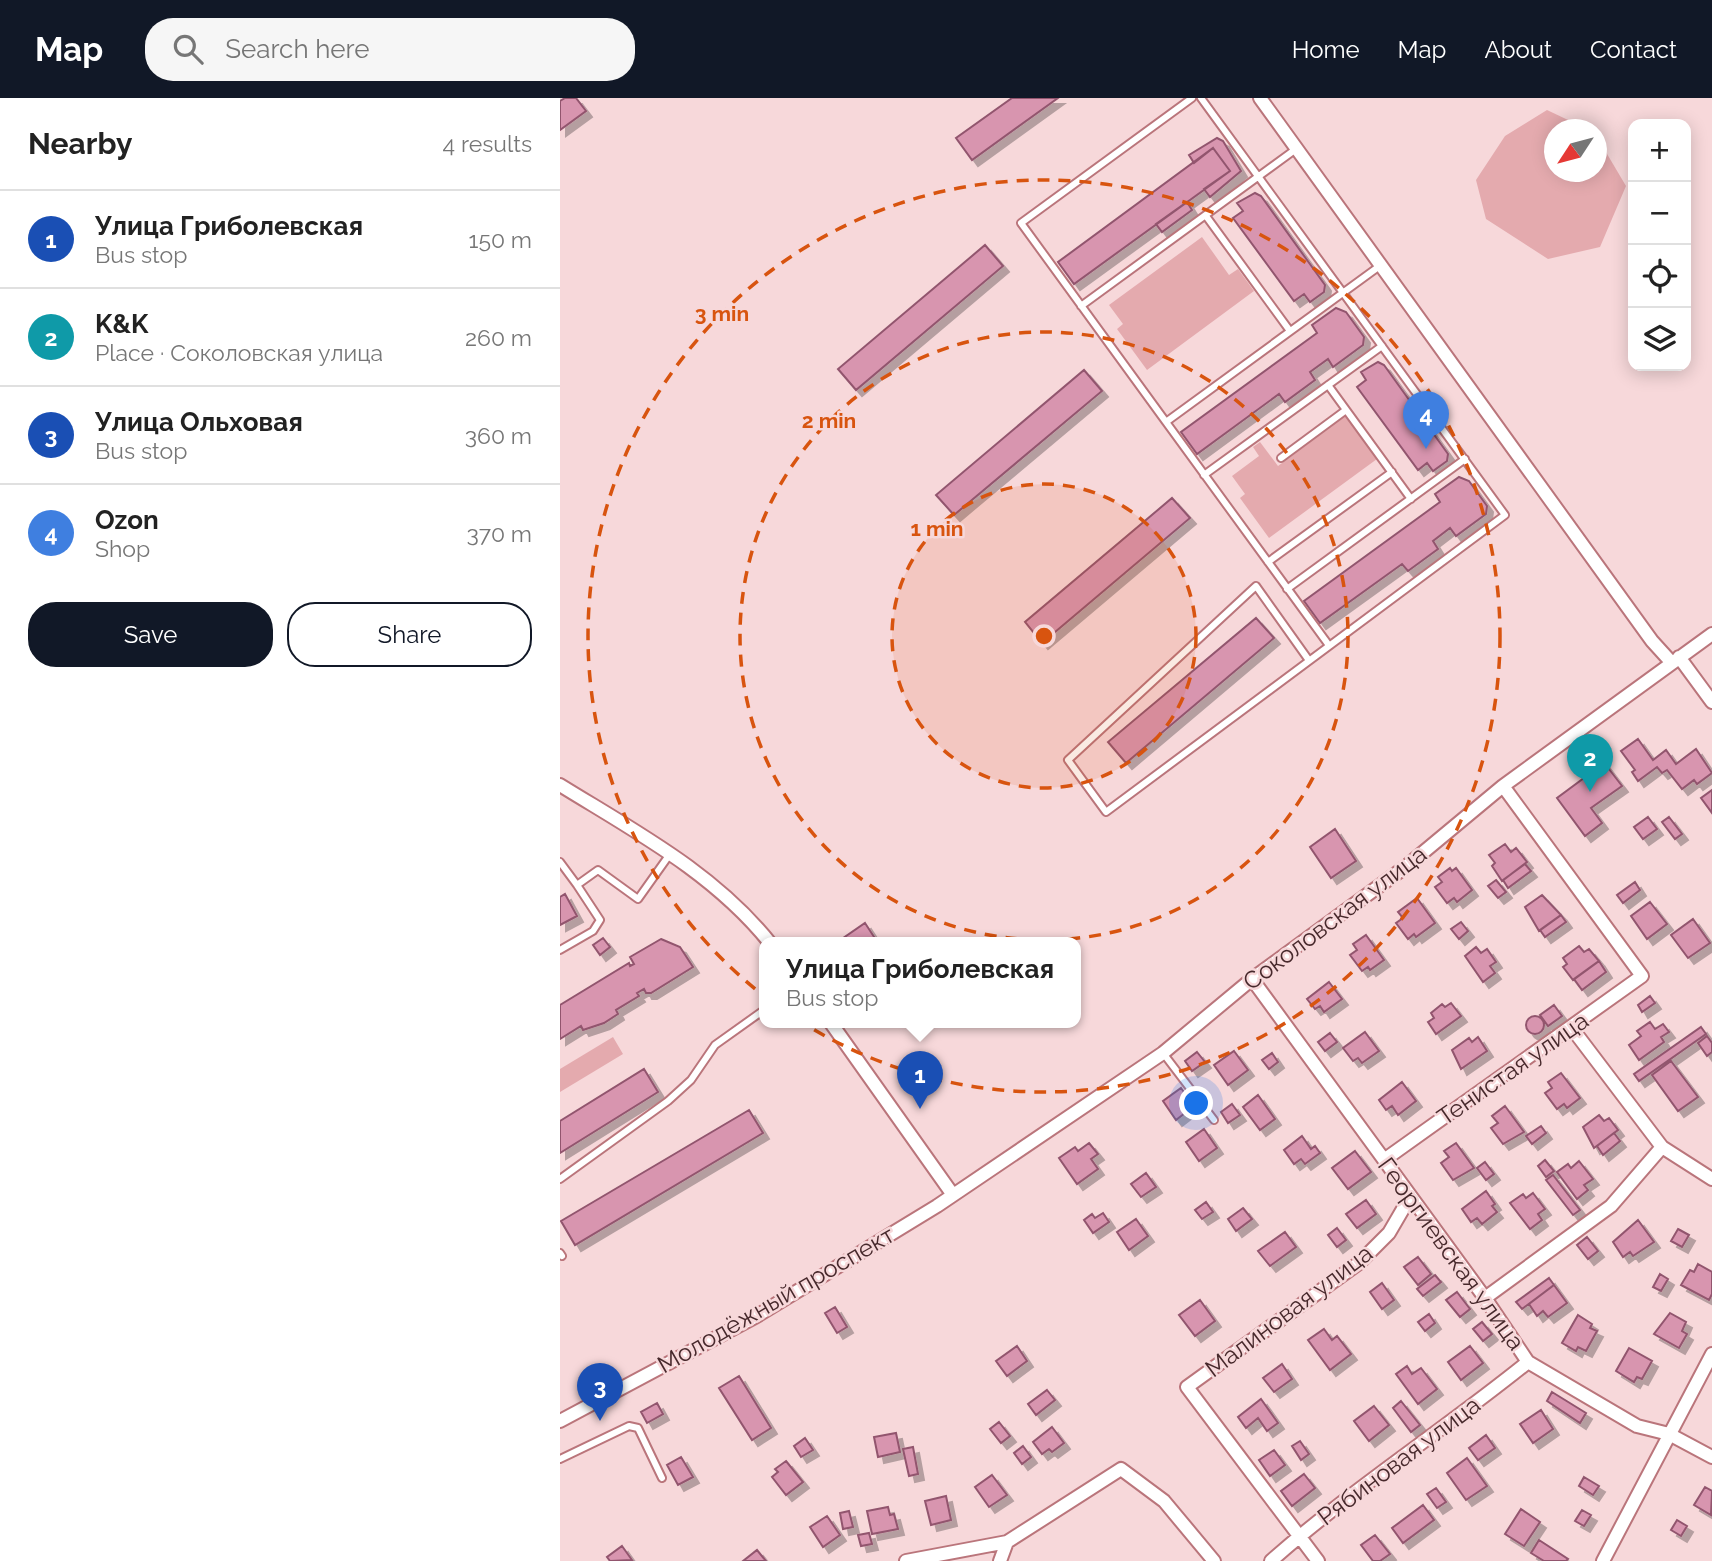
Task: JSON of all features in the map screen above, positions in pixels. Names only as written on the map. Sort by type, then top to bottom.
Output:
[{"type":"street","points":[[1260,98],[1652,641],[1676,660],[1712,702]]},
{"type":"street","name":"Соколовская улица","points":[[953,1195],[1163,1053],[1252,979],[1408,865],[1503,786],[1712,634]]},
{"type":"street","points":[[560,785],[671,853],[745,912],[765,937]]},
{"type":"street","name":"Тенистая улица","points":[[1384,1160],[1642,976],[1503,786]]},
{"type":"street","name":"Георгиевская улица","points":[[1252,979],[1485,1298],[1528,1362],[1637,1426],[1669,1434],[1712,1457]]},
{"type":"street","points":[[1572,1027],[1662,1147],[1712,1179]]},
{"type":"street","points":[[835,1028],[953,1195]]},
{"type":"street","points":[[1485,1298],[1611,1206],[1662,1147]]},
{"type":"street","name":"Молодёжный проспект","points":[[560,1421],[755,1317],[953,1195]]},
{"type":"street","name":"Малиновая улица","points":[[1300,1536],[1187,1387],[1359,1262],[1390,1233],[1410,1197]]},
{"type":"street","points":[[1603,1561],[1712,1354]]},
{"type":"street","name":"Рябиновая улица","points":[[1272,1561],[1300,1536],[1459,1418],[1528,1362]]},
{"type":"street","points":[[906,1561],[1007,1542],[1121,1469],[1164,1501],[1214,1561]]},
{"type":"street","points":[[1300,1536],[1318,1561]]},
{"type":"street","points":[[1000,1561],[1007,1542]]},
{"type":"lane","points":[[1192,98],[1021,223],[1328,644]]},
{"type":"lane","points":[[1201,98],[1505,515],[1328,644],[1106,812],[1068,760],[1256,586],[1308,659]]},
{"type":"lane","points":[[1081,306],[1296,149]]},
{"type":"lane","points":[[1206,216],[1290,331]]},
{"type":"lane","points":[[1166,422],[1381,265]]},
{"type":"lane","points":[[1204,475],[1382,346]]},
{"type":"lane","points":[[1328,385],[1411,499]]},
{"type":"lane","points":[[1281,458],[1346,410]]},
{"type":"lane","points":[[1287,589],[1465,459]]},
{"type":"lane","points":[[1268,562],[1392,472]]},
{"type":"lane","points":[[578,885],[598,870],[638,899],[671,853]]},
{"type":"lane","points":[[560,862],[600,920],[593,931],[560,950]]},
{"type":"lane","points":[[560,1179],[668,1101],[691,1080],[715,1045],[759,1014]]},
{"type":"lane","points":[[1163,1053],[1214,1119]]},
{"type":"lane","points":[[560,1459],[629,1426],[638,1428],[662,1478]]},
{"type":"shaded area","points":[[1547,110],[1566,119],[1544,119],[1544,182],[1607,182],[1607,154],[1626,186],[1600,247],[1548,259],[1486,219],[1476,180],[1505,136]]},
{"type":"shaded area","points":[[1202,237],[1229,275],[1238,269],[1254,291],[1147,370],[1117,329],[1123,324],[1109,305]]},
{"type":"shaded area","points":[[1345,416],[1377,459],[1269,538],[1240,498],[1245,494],[1232,476],[1259,456],[1253,447],[1260,442],[1278,466]]},
{"type":"shaded area","points":[[613,1037],[623,1054],[560,1092],[560,1069]]},
{"type":"building","points":[[576,98],[586,111],[560,130],[560,101]]},
{"type":"building","points":[[1012,98],[1058,98],[972,160],[956,138]]},
{"type":"building","points":[[1217,138],[1223,141],[1241,171],[1210,197],[1204,189],[1230,171],[1213,148],[1194,163],[1189,155]]},
{"type":"building","points":[[1213,148],[1230,171],[1074,284],[1058,262]]},
{"type":"building","points":[[1255,193],[1261,196],[1325,285],[1324,292],[1310,302],[1304,294],[1294,301],[1233,218],[1243,211],[1237,203]]},
{"type":"building","points":[[1187,202],[1192,210],[1162,232],[1156,224]]},
{"type":"building","points":[[985,245],[1003,266],[856,390],[838,369]]},
{"type":"building","points":[[1336,308],[1346,312],[1364,337],[1363,345],[1333,367],[1328,359],[1310,372],[1315,380],[1285,402],[1279,394],[1197,454],[1181,432],[1317,333],[1312,325]]},
{"type":"building","points":[[1378,362],[1384,365],[1448,454],[1447,461],[1433,471],[1427,463],[1418,470],[1357,387],[1366,380],[1361,372]]},
{"type":"building","points":[[1084,370],[1102,391],[954,515],[936,495]]},
{"type":"building","points":[[1459,477],[1469,481],[1487,506],[1486,514],[1456,536],[1450,528],[1433,541],[1438,549],[1408,571],[1402,564],[1320,623],[1304,601],[1440,502],[1435,494]]},
{"type":"building","points":[[1172,498],[1190,518],[1042,643],[1025,622]]},
{"type":"building","points":[[1256,618],[1274,638],[1126,763],[1108,742]]},
{"type":"building","points":[[1638,739],[1653,760],[1666,750],[1676,764],[1696,749],[1712,773],[1697,784],[1694,780],[1682,789],[1667,770],[1662,773],[1657,767],[1638,781],[1632,772],[1635,770],[1621,751]]},
{"type":"building","points":[[1599,756],[1622,786],[1591,808],[1602,823],[1585,836],[1557,798],[1592,772],[1587,765]]},
{"type":"building","points":[[1712,790],[1712,813],[1701,798]]},
{"type":"building","points":[[1648,817],[1657,829],[1643,839],[1634,827]]},
{"type":"building","points":[[1669,817],[1682,834],[1675,839],[1662,822]]},
{"type":"building","points":[[1335,829],[1356,861],[1331,878],[1310,847]]},
{"type":"building","points":[[1505,844],[1511,852],[1516,848],[1527,862],[1502,881],[1492,866],[1495,863],[1489,855]]},
{"type":"building","points":[[1525,864],[1531,871],[1508,888],[1503,880]]},
{"type":"building","points":[[1450,868],[1452,871],[1456,868],[1472,890],[1457,902],[1454,898],[1447,903],[1435,887],[1442,882],[1438,877]]},
{"type":"building","points":[[1496,880],[1506,892],[1498,898],[1488,886]]},
{"type":"building","points":[[1635,882],[1640,890],[1623,903],[1617,895]]},
{"type":"building","points":[[565,894],[577,916],[560,925],[560,897]]},
{"type":"building","points":[[1542,895],[1561,915],[1539,931],[1525,907]]},
{"type":"building","points":[[1417,898],[1435,923],[1416,937],[1414,934],[1408,939],[1396,923],[1403,918],[1398,912]]},
{"type":"building","points":[[1650,902],[1667,924],[1647,939],[1631,916]]},
{"type":"building","points":[[1561,915],[1566,922],[1545,937],[1540,930]]},
{"type":"building","points":[[1693,919],[1710,943],[1688,958],[1671,935]]},
{"type":"building","points":[[1461,922],[1468,931],[1459,939],[1451,929]]},
{"type":"building","points":[[865,923],[874,937],[845,937]]},
{"type":"building","points":[[1366,935],[1384,960],[1370,970],[1368,967],[1362,971],[1350,955],[1357,950],[1353,944]]},
{"type":"building","points":[[603,938],[610,947],[600,955],[593,945]]},
{"type":"building","points":[[661,939],[680,947],[693,967],[651,993],[646,993],[644,989],[637,993],[639,996],[616,1010],[618,1014],[604,1023],[583,1030],[581,1026],[560,1039],[560,1005],[629,963],[630,966],[634,964],[630,957]]},
{"type":"building","points":[[1579,946],[1584,952],[1589,949],[1599,961],[1573,980],[1563,967],[1567,964],[1563,958]]},
{"type":"building","points":[[1476,947],[1481,953],[1487,949],[1496,962],[1490,966],[1495,973],[1483,982],[1465,956]]},
{"type":"building","points":[[1599,961],[1606,972],[1582,990],[1574,979]]},
{"type":"building","points":[[1329,982],[1342,999],[1324,1012],[1320,1006],[1315,1009],[1307,999]]},
{"type":"building","points":[[1650,996],[1655,1003],[1642,1012],[1638,1005]]},
{"type":"building","points":[[1451,1003],[1461,1016],[1436,1034],[1428,1022],[1434,1018],[1431,1013],[1442,1004],[1445,1007]]},
{"type":"building","points":[[1554,1005],[1562,1016],[1548,1026],[1540,1015]]},
{"type":"building","points":[[1535,1016],[1541,1019],[1544,1025],[1541,1031],[1535,1034],[1529,1031],[1526,1025],[1529,1019]]},
{"type":"building","points":[[1650,1022],[1655,1029],[1663,1024],[1669,1032],[1661,1037],[1664,1042],[1639,1060],[1629,1045],[1641,1036],[1637,1031]]},
{"type":"building","points":[[1701,1027],[1706,1034],[1639,1081],[1634,1074]]},
{"type":"building","points":[[1365,1032],[1379,1051],[1362,1063],[1358,1058],[1353,1061],[1343,1048]]},
{"type":"building","points":[[1330,1033],[1337,1042],[1325,1051],[1318,1042]]},
{"type":"building","points":[[1707,1036],[1712,1043],[1712,1052],[1707,1056],[1698,1043]]},
{"type":"building","points":[[1478,1037],[1487,1051],[1461,1069],[1452,1050],[1469,1038],[1472,1042]]},
{"type":"building","points":[[1234,1051],[1248,1070],[1228,1085],[1214,1065]]},
{"type":"building","points":[[1197,1052],[1205,1062],[1192,1071],[1185,1061]]},
{"type":"building","points":[[1272,1053],[1278,1062],[1269,1069],[1262,1060]]},
{"type":"building","points":[[1671,1061],[1698,1097],[1678,1111],[1652,1075]]},
{"type":"building","points":[[644,1069],[658,1092],[560,1153],[560,1121]]},
{"type":"building","points":[[1561,1073],[1580,1098],[1567,1108],[1564,1104],[1557,1109],[1545,1093],[1552,1088],[1548,1082]]},
{"type":"building","points":[[1402,1082],[1416,1101],[1398,1115],[1392,1106],[1386,1110],[1379,1100]]},
{"type":"building","points":[[1181,1088],[1194,1106],[1176,1120],[1163,1101]]},
{"type":"building","points":[[1258,1095],[1275,1119],[1260,1130],[1243,1107]]},
{"type":"building","points":[[1232,1104],[1240,1115],[1228,1123],[1221,1112]]},
{"type":"building","points":[[1505,1106],[1524,1132],[1503,1144],[1491,1128],[1498,1123],[1492,1116]]},
{"type":"building","points":[[749,1110],[763,1133],[575,1245],[561,1221]]},
{"type":"building","points":[[1599,1115],[1604,1121],[1609,1118],[1618,1130],[1594,1148],[1583,1127]]},
{"type":"building","points":[[1541,1126],[1546,1133],[1532,1144],[1526,1136]]},
{"type":"building","points":[[1204,1129],[1217,1148],[1199,1161],[1186,1142]]},
{"type":"building","points":[[1614,1133],[1620,1141],[1603,1155],[1597,1146]]},
{"type":"building","points":[[1302,1136],[1311,1149],[1315,1146],[1320,1153],[1305,1164],[1301,1159],[1294,1164],[1284,1150]]},
{"type":"building","points":[[1089,1143],[1098,1154],[1091,1159],[1098,1169],[1077,1184],[1059,1158],[1075,1147],[1078,1151]]},
{"type":"building","points":[[1456,1143],[1474,1168],[1453,1180],[1441,1163],[1449,1157],[1444,1151]]},
{"type":"building","points":[[1355,1151],[1371,1172],[1348,1189],[1332,1168]]},
{"type":"building","points":[[1545,1160],[1554,1171],[1546,1177],[1538,1166]]},
{"type":"building","points":[[1579,1161],[1593,1179],[1584,1185],[1588,1190],[1577,1199],[1557,1172],[1568,1164],[1571,1168]]},
{"type":"building","points":[[1485,1162],[1494,1174],[1486,1180],[1477,1168]]},
{"type":"building","points":[[1146,1173],[1156,1187],[1141,1197],[1131,1184]]},
{"type":"building","points":[[1553,1175],[1580,1210],[1573,1215],[1546,1180]]},
{"type":"building","points":[[1486,1191],[1497,1212],[1482,1224],[1477,1218],[1471,1222],[1462,1209]]},
{"type":"building","points":[[1533,1193],[1545,1209],[1538,1214],[1542,1220],[1530,1229],[1510,1203],[1523,1194],[1526,1198]]},
{"type":"building","points":[[1366,1200],[1376,1214],[1357,1228],[1346,1214]]},
{"type":"building","points":[[1206,1202],[1213,1212],[1202,1219],[1195,1210]]},
{"type":"building","points":[[1243,1208],[1252,1219],[1236,1231],[1228,1219]]},
{"type":"building","points":[[1103,1213],[1109,1222],[1093,1233],[1084,1220],[1092,1214],[1095,1218]]},
{"type":"building","points":[[1136,1219],[1148,1236],[1129,1250],[1117,1232]]},
{"type":"building","points":[[1638,1220],[1654,1242],[1633,1256],[1630,1252],[1623,1257],[1613,1242]]},
{"type":"building","points":[[1337,1228],[1346,1240],[1337,1247],[1328,1235]]},
{"type":"building","points":[[1678,1229],[1689,1235],[1682,1247],[1671,1241]]},
{"type":"building","points":[[1285,1232],[1296,1247],[1270,1266],[1258,1251]]},
{"type":"building","points":[[1587,1237],[1598,1251],[1588,1259],[1577,1245]]},
{"type":"building","points":[[1418,1257],[1431,1274],[1418,1285],[1404,1267]]},
{"type":"building","points":[[1698,1264],[1712,1272],[1712,1294],[1709,1300],[1681,1285],[1690,1270],[1694,1272]]},
{"type":"building","points":[[1660,1274],[1668,1279],[1661,1291],[1653,1287]]},
{"type":"building","points":[[1435,1275],[1441,1282],[1423,1296],[1417,1289]]},
{"type":"building","points":[[1549,1278],[1554,1285],[1522,1309],[1516,1302]]},
{"type":"building","points":[[1382,1283],[1394,1300],[1382,1309],[1370,1292]]},
{"type":"building","points":[[1554,1285],[1567,1303],[1548,1317],[1543,1311],[1537,1316],[1529,1304]]},
{"type":"building","points":[[1457,1292],[1470,1309],[1460,1317],[1446,1300]]},
{"type":"building","points":[[1200,1300],[1215,1321],[1195,1336],[1179,1315]]},
{"type":"building","points":[[835,1307],[847,1327],[837,1333],[825,1313]]},
{"type":"building","points":[[1670,1313],[1686,1322],[1682,1331],[1687,1334],[1679,1348],[1654,1334]]},
{"type":"building","points":[[1429,1314],[1435,1323],[1425,1331],[1418,1322]]},
{"type":"building","points":[[1578,1315],[1592,1324],[1590,1328],[1597,1331],[1586,1351],[1578,1347],[1576,1351],[1562,1343]]},
{"type":"building","points":[[1482,1322],[1492,1334],[1483,1341],[1473,1329]]},
{"type":"building","points":[[1324,1329],[1332,1340],[1337,1336],[1351,1354],[1330,1370],[1308,1340]]},
{"type":"building","points":[[1017,1346],[1027,1361],[1007,1376],[996,1361]]},
{"type":"building","points":[[1470,1346],[1483,1363],[1461,1380],[1448,1362]]},
{"type":"building","points":[[1629,1348],[1652,1361],[1642,1379],[1637,1377],[1634,1382],[1616,1371]]},
{"type":"building","points":[[1282,1364],[1292,1379],[1274,1392],[1263,1378]]},
{"type":"building","points":[[1407,1366],[1412,1374],[1421,1368],[1437,1389],[1418,1404],[1396,1374]]},
{"type":"building","points":[[739,1376],[771,1428],[752,1440],[719,1388]]},
{"type":"building","points":[[1047,1390],[1055,1400],[1036,1415],[1028,1404]]},
{"type":"building","points":[[1552,1392],[1586,1413],[1580,1423],[1547,1401]]},
{"type":"building","points":[[1261,1399],[1278,1423],[1267,1431],[1258,1418],[1246,1428],[1238,1417]]},
{"type":"building","points":[[1401,1401],[1420,1425],[1411,1432],[1393,1408]]},
{"type":"building","points":[[657,1403],[663,1414],[647,1423],[641,1412]]},
{"type":"building","points":[[1374,1406],[1389,1425],[1369,1441],[1354,1421]]},
{"type":"building","points":[[1541,1410],[1553,1429],[1533,1443],[1520,1424]]},
{"type":"building","points":[[999,1422],[1010,1436],[1001,1443],[990,1429]]},
{"type":"building","points":[[1052,1427],[1064,1443],[1052,1452],[1049,1449],[1042,1454],[1033,1442]]},
{"type":"building","points":[[896,1433],[900,1452],[878,1457],[874,1437]]},
{"type":"building","points":[[1486,1435],[1495,1448],[1478,1460],[1469,1448]]},
{"type":"building","points":[[805,1438],[813,1450],[801,1457],[794,1446]]},
{"type":"building","points":[[1300,1441],[1309,1454],[1301,1460],[1292,1446]]},
{"type":"building","points":[[1023,1446],[1031,1457],[1022,1464],[1014,1453]]},
{"type":"building","points":[[913,1447],[918,1474],[909,1476],[903,1449]]},
{"type":"building","points":[[1274,1450],[1285,1465],[1270,1476],[1259,1460]]},
{"type":"building","points":[[681,1457],[693,1477],[678,1485],[667,1465]]},
{"type":"building","points":[[1467,1458],[1487,1486],[1466,1500],[1447,1473]]},
{"type":"building","points":[[786,1461],[803,1482],[786,1495],[772,1477],[778,1472],[775,1469]]},
{"type":"building","points":[[1304,1474],[1315,1488],[1292,1506],[1281,1491]]},
{"type":"building","points":[[992,1475],[1007,1495],[989,1507],[975,1487]]},
{"type":"building","points":[[1584,1477],[1599,1486],[1593,1495],[1579,1486]]},
{"type":"building","points":[[1705,1487],[1712,1491],[1711,1515],[1694,1505]]},
{"type":"building","points":[[1436,1488],[1446,1502],[1437,1508],[1427,1494]]},
{"type":"building","points":[[946,1496],[951,1520],[931,1525],[925,1501]]},
{"type":"building","points":[[1423,1505],[1434,1520],[1403,1543],[1392,1528]]},
{"type":"building","points":[[888,1507],[890,1515],[894,1514],[898,1529],[872,1534],[867,1511]]},
{"type":"building","points":[[1521,1509],[1540,1522],[1524,1546],[1505,1534]]},
{"type":"building","points":[[1582,1510],[1591,1515],[1584,1526],[1575,1521]]},
{"type":"building","points":[[849,1511],[853,1527],[843,1529],[840,1513]]},
{"type":"building","points":[[827,1516],[840,1535],[823,1547],[810,1527]]},
{"type":"building","points":[[1677,1520],[1687,1526],[1681,1536],[1671,1530]]},
{"type":"building","points":[[869,1533],[872,1544],[861,1546],[858,1535]]},
{"type":"building","points":[[1375,1535],[1390,1554],[1380,1561],[1373,1561],[1361,1545]]},
{"type":"building","points":[[1539,1540],[1568,1559],[1544,1561],[1531,1553]]},
{"type":"building","points":[[622,1546],[632,1560],[610,1561],[607,1557]]},
{"type":"building","points":[[757,1550],[766,1561],[743,1561]]},
{"type":"place","name":"Ozon","points":[[1426,449]]},
{"type":"place","name":"K&K","points":[[1590,792]]},
{"type":"place","name":"Улица Гриболевская","points":[[920,1109]]},
{"type":"place","name":"Улица Ольховая","points":[[600,1421]]}]
